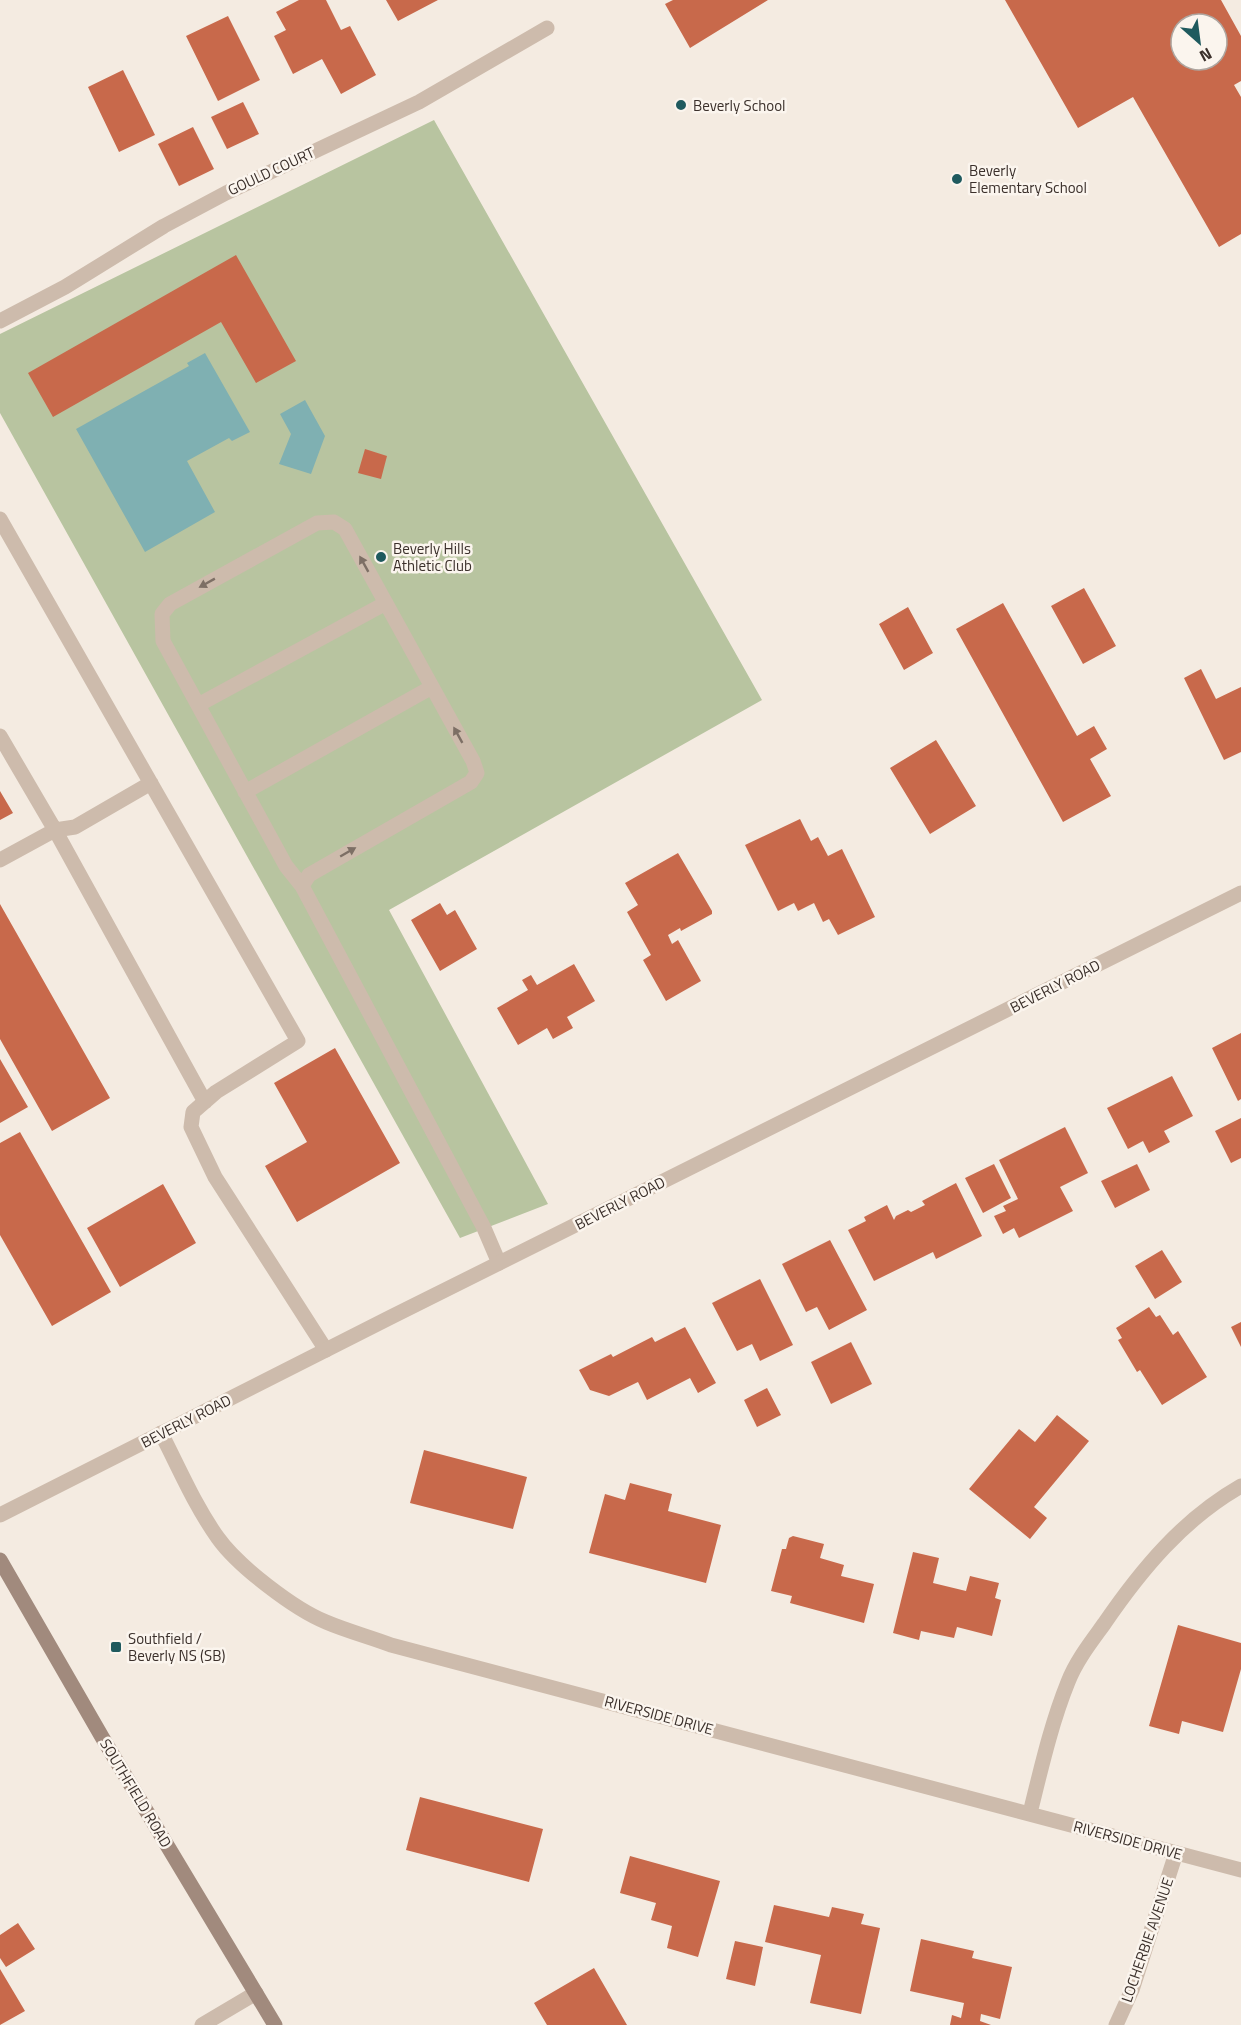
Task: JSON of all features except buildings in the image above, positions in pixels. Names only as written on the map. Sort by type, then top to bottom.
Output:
[{"type":"main road","name":"SOUTHFIELD ROAD","points":[[0,1560],[102,1737],[275,2025]]},
{"type":"street","name":"GOULD COURT","points":[[0,321],[65,287],[164,226],[226,193],[419,102],[547,28]]},
{"type":"street","points":[[0,519],[298,1041],[216,1092],[194,1112],[191,1128],[215,1177],[327,1350]]},
{"type":"street","points":[[302,886],[309,875],[471,782],[477,773],[473,761],[345,529],[334,522],[317,523],[170,604],[162,614],[163,641],[286,866],[302,886],[484,1228],[499,1263]]},
{"type":"street","points":[[198,705],[386,603]]},
{"type":"street","points":[[245,792],[432,687]]},
{"type":"street","points":[[0,736],[55,830],[205,1102]]},
{"type":"street","points":[[0,860],[55,830],[75,827],[151,783]]},
{"type":"street","name":"BEVERLY ROAD","points":[[0,1515],[1241,893]]},
{"type":"street","name":"RIVERSIDE DRIVE","points":[[161,1433],[219,1539],[247,1567],[285,1599],[324,1622],[391,1645],[1241,1870]]},
{"type":"street","points":[[1030,1813],[1047,1743],[1065,1690],[1086,1648],[1132,1584],[1177,1533],[1241,1486]]},
{"type":"street","name":"LOCHERBIE AVENUE","points":[[1116,2025],[1132,1990],[1176,1853]]},
{"type":"street","points":[[202,2025],[256,1993]]},
{"type":"green space","name":"Beverly Hills Athletic Club","points":[[434,120],[762,700],[389,910],[548,1204],[460,1238],[0,413],[0,334]]},
{"type":"water","points":[[205,353],[250,432],[232,441],[229,438],[187,461],[215,512],[145,552],[76,429],[189,366],[187,363]]},
{"type":"water","points":[[305,400],[325,436],[311,474],[279,464],[291,434],[280,414]]},
{"type":"place","name":"Beverly School","points":[[681,105]]},
{"type":"place","name":"Beverly Elementary School","points":[[957,179]]},
{"type":"place","name":"Beverly Hills Athletic Club","points":[[381,557]]},
{"type":"place","name":"Southfield / Beverly NS (SB)","points":[[116,1647]]}]
